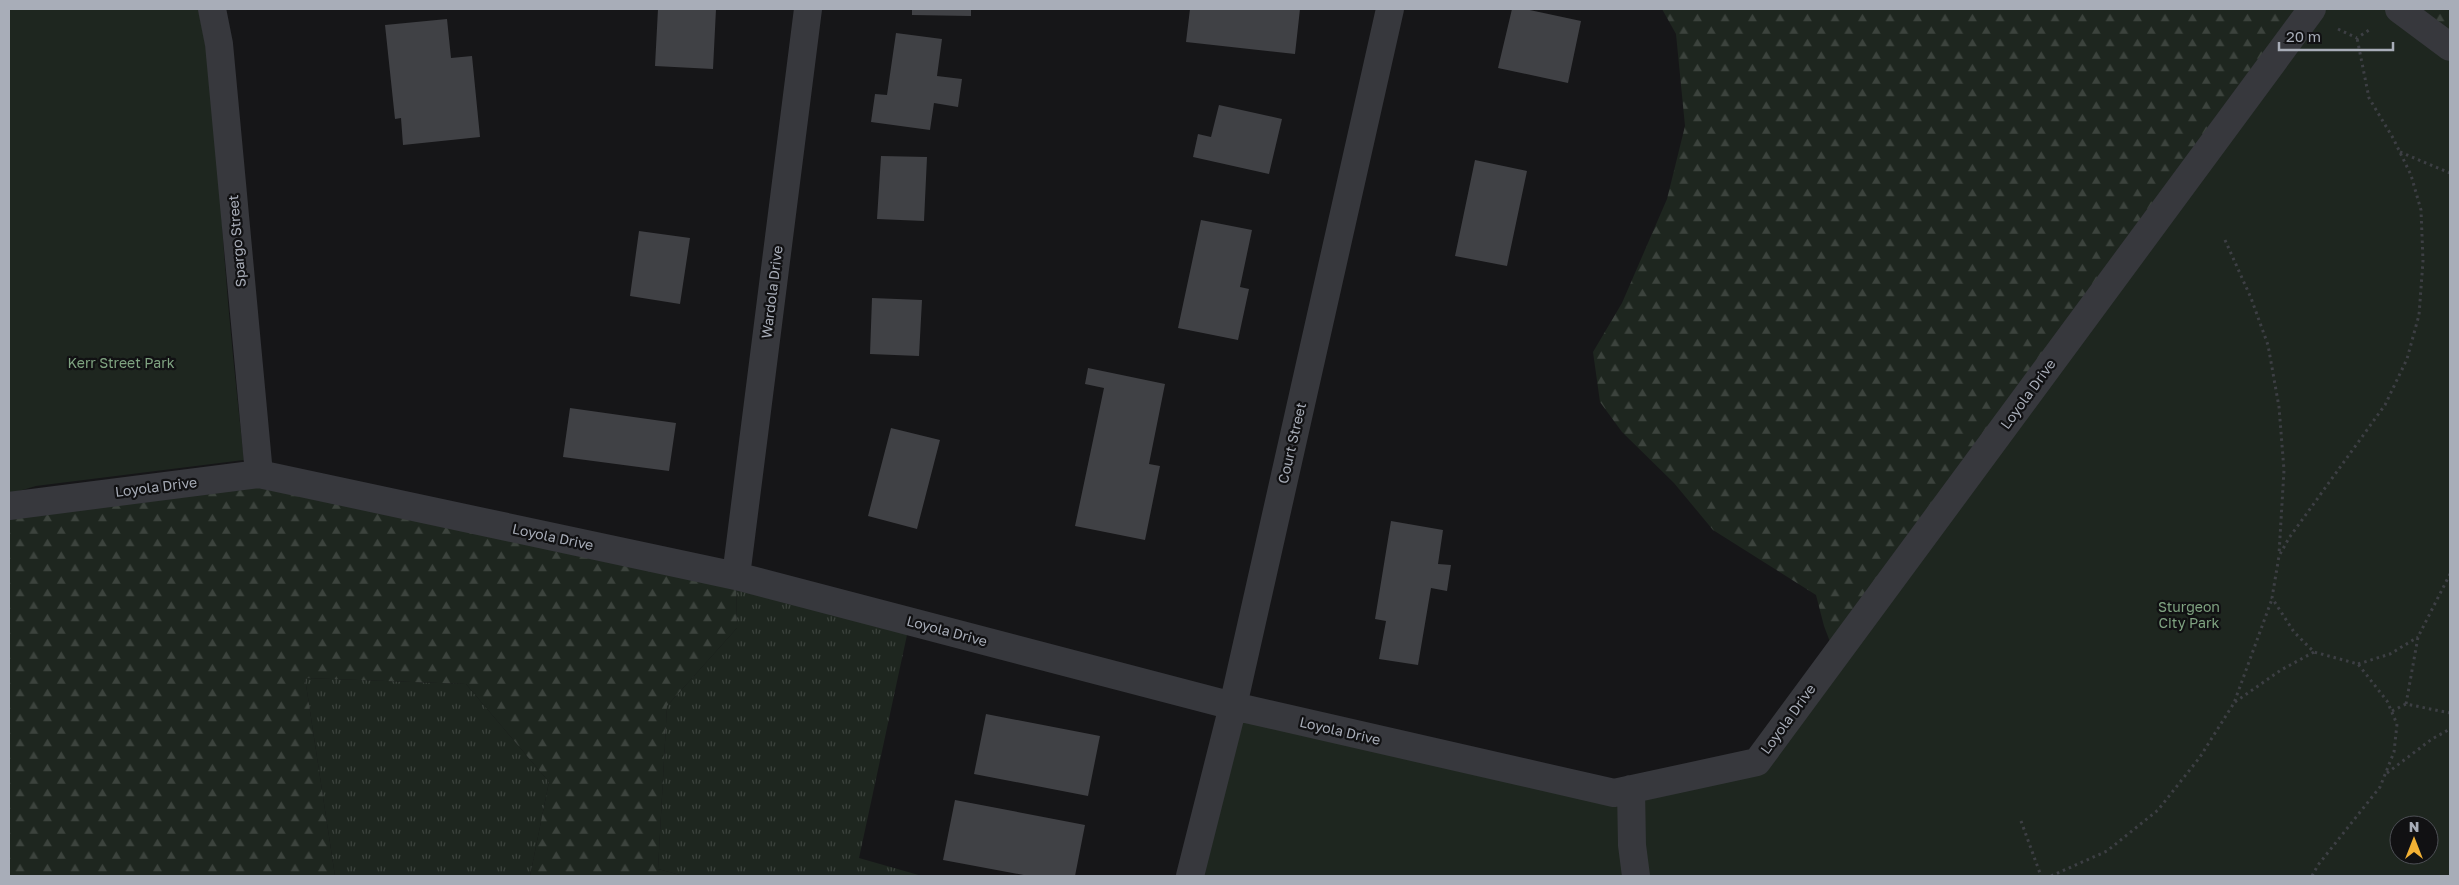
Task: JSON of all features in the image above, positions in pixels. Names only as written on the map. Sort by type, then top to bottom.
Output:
[{"type":"street","name":"Spargo Street","points":[[212,9],[219,44],[259,474]]},
{"type":"street","name":"Wardola Drive","points":[[736,576],[808,9]]},
{"type":"street","name":"Court Street","points":[[1190,876],[1233,706],[1390,9]]},
{"type":"street","points":[[2400,9],[2450,47]]},
{"type":"street","name":"Loyola Drive","points":[[9,506],[259,474],[736,576],[1233,706],[1614,793],[1757,762],[2310,11]]},
{"type":"street","points":[[1631,789],[1632,845],[1636,876]]},
{"type":"path","points":[[2356,38],[2400,9]]},
{"type":"path","points":[[2279,556],[2288,538],[2384,405],[2407,359],[2419,315],[2424,261],[2421,210],[2411,175],[2393,138],[2369,98],[2356,38],[2310,11]]},
{"type":"path","points":[[2400,152],[2450,173]]},
{"type":"path","points":[[2052,876],[2107,851],[2158,810],[2200,757],[2234,702],[2272,598],[2279,556],[2284,470],[2279,407],[2268,345],[2251,298],[2225,240]]},
{"type":"path","points":[[2406,704],[2418,637],[2450,574]]},
{"type":"path","points":[[2272,598],[2294,632],[2314,652],[2358,664],[2390,654],[2418,637]]},
{"type":"path","points":[[2234,702],[2281,670],[2314,652]]},
{"type":"path","points":[[2312,876],[2318,865],[2380,787],[2394,752],[2397,724],[2392,711],[2387,701],[2358,664]]},
{"type":"path","points":[[2392,711],[2406,704],[2450,713]]},
{"type":"path","points":[[2386,773],[2432,739],[2450,729]]},
{"type":"path","points":[[2021,821],[2041,876]]},
{"type":"green space","name":"Kerr Street Park","points":[[9,9],[198,9],[213,94],[227,294],[244,460],[36,486],[9,494]]},
{"type":"green space","points":[[1662,9],[2312,9],[1835,655],[1824,626],[1816,595],[1713,530],[1674,483],[1622,432],[1600,402],[1593,352],[1622,303],[1667,199],[1685,126],[1676,34]]},
{"type":"green space","name":"Sturgeon City Park","points":[[2312,9],[2399,9],[2450,47],[2450,876],[1190,876],[1233,706],[1614,793],[1757,762]]},
{"type":"green space","points":[[2399,9],[2450,9],[2450,47]]},
{"type":"green space","points":[[259,474],[736,576],[737,628],[667,706],[658,869],[684,876],[530,876],[549,782],[466,684],[305,678],[335,876],[9,876],[9,506]]},
{"type":"green space","points":[[736,576],[910,621],[859,858],[922,876],[684,876],[658,869],[667,706],[737,628]]},
{"type":"green space","points":[[305,678],[466,684],[549,782],[530,876],[335,876]]},
{"type":"building","points":[[658,9],[716,9],[713,69],[655,66]]},
{"type":"building","points":[[912,9],[971,9],[971,16],[912,15]]},
{"type":"building","points":[[1190,9],[1300,9],[1295,54],[1186,42]]},
{"type":"building","points":[[1512,9],[1525,9],[1581,21],[1568,83],[1498,68]]},
{"type":"building","points":[[447,19],[451,58],[472,56],[480,137],[403,145],[401,118],[395,119],[385,25]]},
{"type":"building","points":[[896,33],[942,39],[937,76],[962,79],[958,107],[934,103],[930,130],[871,122],[875,94],[887,95]]},
{"type":"building","points":[[1219,105],[1282,119],[1269,174],[1193,157],[1198,134],[1211,137]]},
{"type":"building","points":[[881,156],[927,157],[924,221],[877,219]]},
{"type":"building","points":[[1475,160],[1527,171],[1507,266],[1455,256]]},
{"type":"building","points":[[1201,220],[1252,230],[1240,287],[1249,289],[1238,340],[1178,328]]},
{"type":"building","points":[[639,231],[690,238],[680,304],[630,296]]},
{"type":"building","points":[[872,298],[922,300],[919,356],[870,354]]},
{"type":"building","points":[[1088,368],[1165,384],[1149,464],[1160,466],[1145,540],[1075,526],[1104,388],[1085,384]]},
{"type":"building","points":[[570,408],[676,423],[669,471],[563,457]]},
{"type":"building","points":[[891,428],[940,440],[917,529],[868,516]]},
{"type":"building","points":[[1391,521],[1443,530],[1438,564],[1451,565],[1447,591],[1431,588],[1418,665],[1379,659],[1386,621],[1375,619]]},
{"type":"building","points":[[986,714],[1100,736],[1088,796],[974,774]]},
{"type":"building","points":[[955,800],[1085,825],[1075,876],[1029,876],[943,860]]}]
